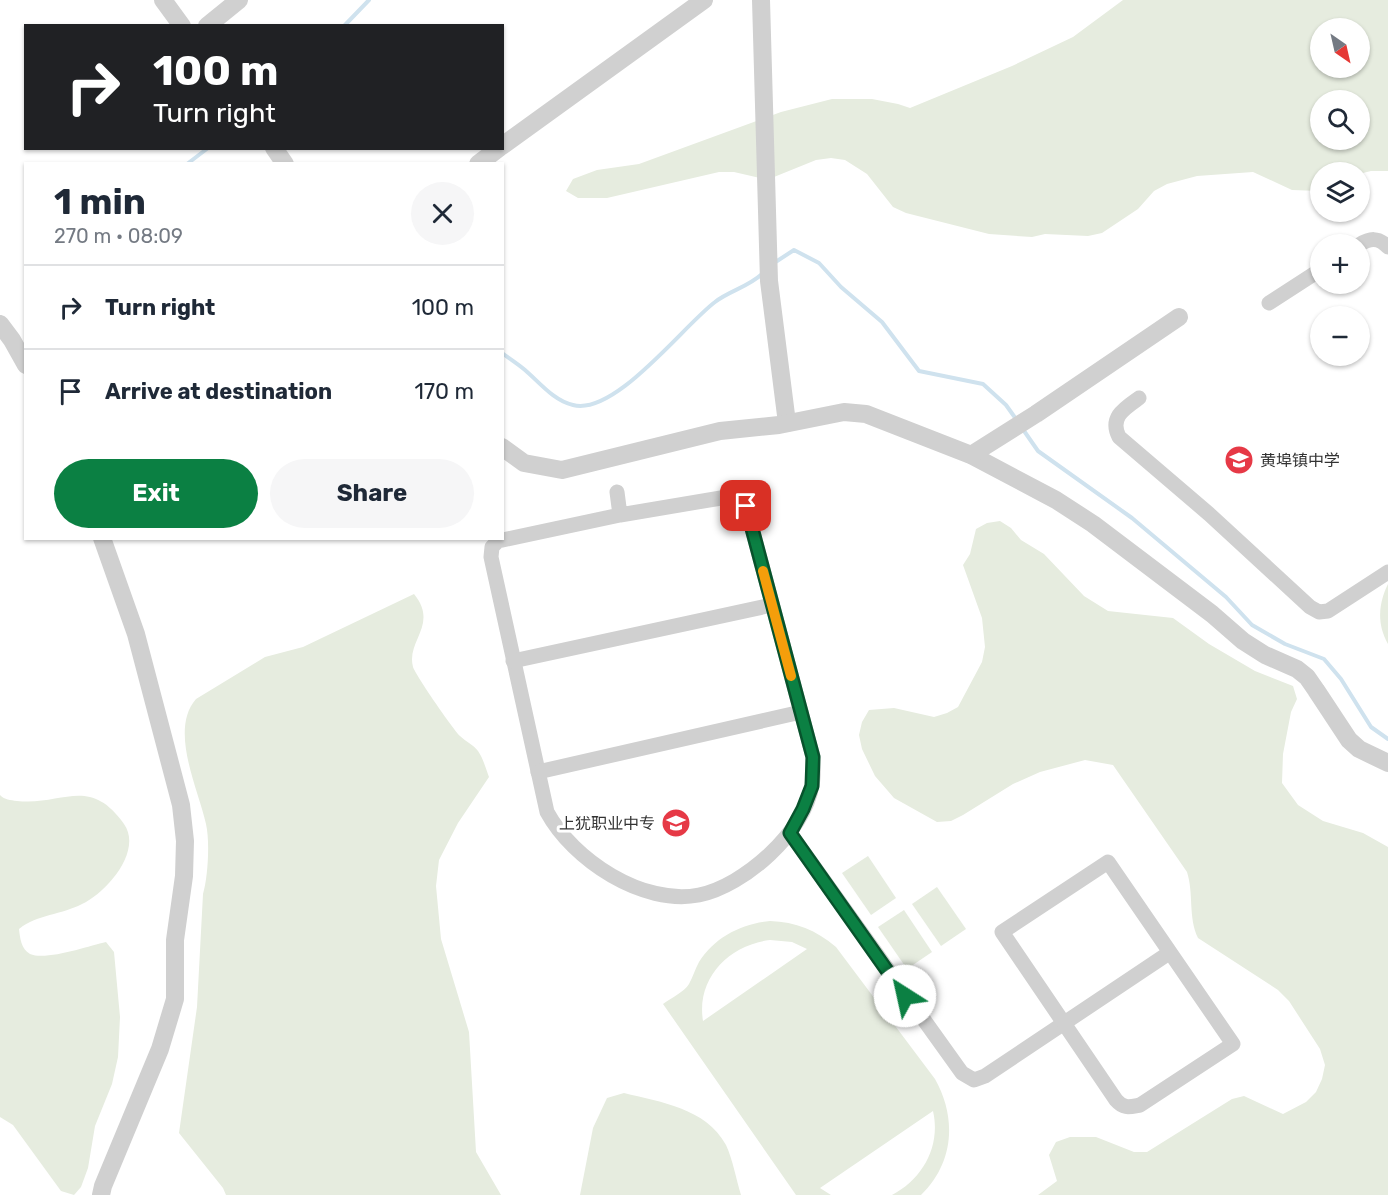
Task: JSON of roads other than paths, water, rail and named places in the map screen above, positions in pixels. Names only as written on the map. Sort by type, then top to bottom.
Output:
[{"type":"street","points":[[163,0],[181,24]]},
{"type":"street","points":[[209,24],[238,0]]},
{"type":"street","points":[[504,145],[704,0]]},
{"type":"street","points":[[761,0],[769,281],[787,423]]},
{"type":"street","points":[[481,162],[496,150]]},
{"type":"street","points":[[1370,240],[1382,241],[1388,247]]},
{"type":"street","points":[[1269,303],[1310,276]]},
{"type":"street","points":[[971,455],[1179,317]]},
{"type":"street","points":[[0,324],[12,339],[24,361]]},
{"type":"street","points":[[1139,398],[1116,417],[1116,431],[1119,437],[1209,514],[1310,607],[1319,612],[1328,611],[1388,572]]},
{"type":"street","points":[[504,448],[524,463],[562,470],[720,432],[844,412],[866,414],[971,455],[1056,500],[1093,524],[1204,607],[1243,641],[1265,655],[1297,669],[1311,684],[1349,740],[1359,749],[1388,763]]},
{"type":"street","points":[[617,492],[620,515]]},
{"type":"street","points":[[503,540],[498,541],[492,548],[490,556],[547,812],[551,820],[582,854],[611,876],[647,891],[670,895],[699,895],[736,880],[768,858],[790,833],[803,809],[812,786],[813,757],[746,506],[737,501],[721,498],[620,515],[504,540]]},
{"type":"street","points":[[101,1195],[160,1050],[175,999],[175,940],[184,876],[185,841],[181,806],[139,645],[103,540]]},
{"type":"street","points":[[513,661],[772,605]]},
{"type":"street","points":[[538,772],[801,712]]},
{"type":"street","points":[[790,833],[898,987],[962,1073],[974,1080],[985,1076],[1169,952]]},
{"type":"street","points":[[1108,862],[1169,952],[1233,1044],[1140,1105],[1127,1108],[1121,1106],[1116,1100],[1002,932],[1108,862]]},
{"type":"waterway","points":[[346,24],[369,0]]},
{"type":"waterway","points":[[190,162],[205,150]]},
{"type":"waterway","points":[[774,263],[794,250],[819,263],[841,287],[882,322],[919,371],[983,384],[1006,405],[1016,419]]},
{"type":"waterway","points":[[504,354],[559,400],[573,405],[590,405],[628,384],[715,302],[762,274]]},
{"type":"waterway","points":[[1022,428],[1038,451],[1132,518],[1226,597],[1252,625],[1285,644],[1324,659],[1341,679],[1371,727],[1388,739]]},
{"type":"place","name":"黄埠镇中学","points":[[1239,460]]},
{"type":"place","name":"上犹职业中专","points":[[676,823]]}]
